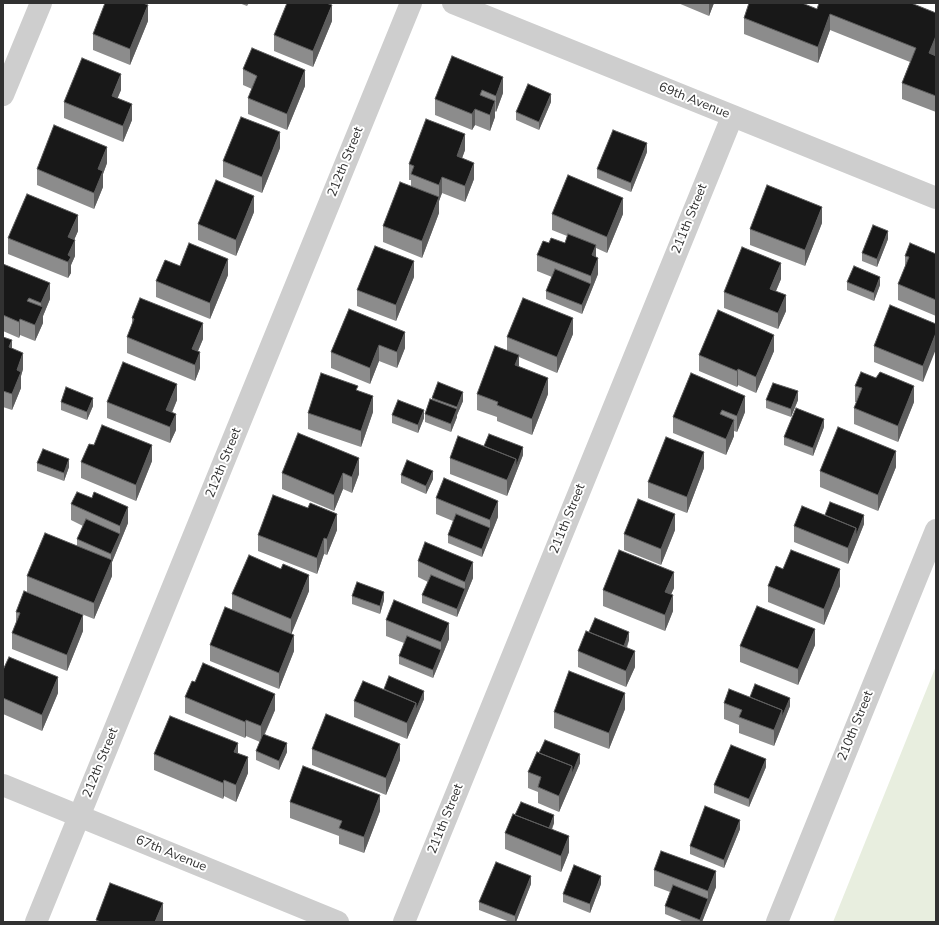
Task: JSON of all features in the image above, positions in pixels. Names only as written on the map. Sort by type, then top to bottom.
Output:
[{"type":"street","points":[[3,95],[40,3]]},
{"type":"street","name":"212th Street","points":[[36,922],[411,3]]},
{"type":"street","name":"69th Avenue","points":[[453,3],[732,117],[936,198]]},
{"type":"street","name":"211th Street","points":[[404,922],[732,117]]},
{"type":"street","name":"210th Street","points":[[777,922],[936,530]]},
{"type":"street","name":"67th Avenue","points":[[3,785],[338,922]]},
{"type":"green space","points":[[936,666],[936,922],[833,922]]},
{"type":"building","points":[[105,3],[143,3],[148,5],[130,49],[93,34]]},
{"type":"building","points":[[287,3],[326,3],[332,5],[313,51],[274,35]]},
{"type":"building","points":[[749,3],[802,3],[817,9],[819,3],[911,3],[936,13],[936,36],[929,53],[936,56],[936,96],[902,83],[916,48],[830,14],[818,47],[744,18]]},
{"type":"building","points":[[252,48],[305,70],[287,114],[248,98],[257,76],[243,69]]},
{"type":"building","points":[[452,56],[503,77],[496,96],[482,90],[480,95],[495,101],[490,115],[475,109],[472,114],[435,99]]},
{"type":"building","points":[[82,58],[121,74],[112,96],[132,104],[123,126],[64,102]]},
{"type":"building","points":[[528,84],[551,94],[539,122],[516,112]]},
{"type":"building","points":[[241,117],[280,132],[262,177],[223,161]]},
{"type":"building","points":[[426,119],[465,134],[457,156],[474,163],[465,186],[442,177],[439,185],[411,174],[414,166],[409,164]]},
{"type":"building","points":[[54,125],[107,147],[98,169],[103,171],[94,193],[37,169]]},
{"type":"building","points":[[613,130],[647,143],[631,183],[597,169]]},
{"type":"building","points":[[568,175],[623,198],[607,237],[552,214]]},
{"type":"building","points":[[216,180],[254,196],[236,240],[198,224]]},
{"type":"building","points":[[400,182],[439,197],[422,241],[383,226]]},
{"type":"building","points":[[767,185],[822,207],[805,250],[750,229]]},
{"type":"building","points":[[27,194],[78,215],[68,237],[75,240],[68,255],[71,257],[68,262],[8,238]]},
{"type":"building","points":[[873,225],[888,231],[877,259],[862,253]]},
{"type":"building","points":[[568,234],[596,245],[592,255],[598,258],[591,276],[537,255],[543,241],[549,243],[551,238],[565,243]]},
{"type":"building","points":[[189,243],[228,259],[210,303],[156,281],[165,260],[180,266]]},
{"type":"building","points":[[910,243],[936,254],[936,300],[898,284],[909,257],[905,256]]},
{"type":"building","points":[[375,246],[414,261],[396,305],[357,290]]},
{"type":"building","points":[[742,247],[781,263],[770,289],[786,295],[778,313],[724,292]]},
{"type":"building","points":[[3,264],[50,283],[41,303],[29,298],[27,301],[43,307],[35,325],[20,319],[19,322],[3,315]]},
{"type":"building","points":[[854,266],[880,277],[874,293],[847,282]]},
{"type":"building","points":[[555,269],[591,284],[582,305],[546,291]]},
{"type":"building","points":[[140,298],[203,323],[192,349],[200,352],[195,365],[127,337],[134,319],[132,318]]},
{"type":"building","points":[[523,298],[573,318],[557,357],[507,337]]},
{"type":"building","points":[[890,305],[936,324],[936,333],[923,366],[874,346]]},
{"type":"building","points":[[349,309],[405,332],[397,352],[379,345],[370,368],[331,352]]},
{"type":"building","points":[[718,310],[774,335],[756,377],[738,369],[737,371],[699,355]]},
{"type":"building","points":[[3,337],[12,340],[9,347],[23,353],[17,370],[21,372],[12,394],[3,391]]},
{"type":"building","points":[[495,346],[519,355],[515,365],[548,378],[532,419],[497,405],[498,402],[477,394]]},
{"type":"building","points":[[123,362],[177,384],[166,410],[176,414],[170,427],[107,402]]},
{"type":"building","points":[[861,372],[876,378],[880,372],[914,386],[898,426],[854,408],[862,388],[855,386]]},
{"type":"building","points":[[321,373],[358,386],[356,390],[373,396],[361,431],[308,413]]},
{"type":"building","points":[[691,373],[745,396],[737,416],[722,410],[720,414],[734,420],[726,439],[673,417]]},
{"type":"building","points":[[438,382],[463,392],[457,407],[432,398]]},
{"type":"building","points":[[773,383],[798,391],[791,409],[766,400]]},
{"type":"building","points":[[66,387],[93,398],[87,412],[61,402]]},
{"type":"building","points":[[430,399],[457,409],[451,424],[425,414]]},
{"type":"building","points":[[398,400],[424,410],[418,425],[392,415]]},
{"type":"building","points":[[796,408],[824,419],[813,448],[784,437]]},
{"type":"building","points":[[102,425],[152,445],[136,485],[81,462],[89,444],[94,445]]},
{"type":"building","points":[[838,427],[896,451],[878,495],[820,471]]},
{"type":"building","points":[[298,433],[359,458],[352,477],[343,473],[334,495],[282,473]]},
{"type":"building","points":[[489,434],[523,447],[516,467],[516,459],[484,446]]},
{"type":"building","points":[[458,436],[516,459],[507,480],[450,458]]},
{"type":"building","points":[[666,437],[704,452],[687,497],[648,482]]},
{"type":"building","points":[[43,449],[69,459],[64,473],[37,463]]},
{"type":"building","points":[[407,460],[433,471],[426,486],[401,475]]},
{"type":"building","points":[[444,478],[498,501],[490,520],[436,498]]},
{"type":"building","points":[[77,492],[92,498],[94,492],[128,507],[120,526],[71,504]]},
{"type":"building","points":[[273,495],[308,508],[310,503],[337,514],[327,539],[324,538],[317,558],[258,535]]},
{"type":"building","points":[[638,499],[675,514],[661,549],[624,534]]},
{"type":"building","points":[[830,502],[864,515],[856,536],[856,528],[825,515]]},
{"type":"building","points":[[802,506],[856,528],[848,548],[794,526]]},
{"type":"building","points":[[456,514],[490,528],[482,549],[448,535]]},
{"type":"building","points":[[86,519],[120,534],[111,554],[77,539]]},
{"type":"building","points":[[45,533],[112,560],[94,603],[27,576]]},
{"type":"building","points":[[425,542],[473,562],[465,582],[418,561]]},
{"type":"building","points":[[619,550],[674,572],[665,592],[673,595],[665,615],[603,590]]},
{"type":"building","points":[[791,550],[840,569],[824,609],[768,586],[776,566],[783,569]]},
{"type":"building","points":[[249,555],[281,569],[283,564],[309,575],[291,619],[232,594]]},
{"type":"building","points":[[431,575],[465,589],[457,609],[422,595]]},
{"type":"building","points":[[357,582],[384,592],[380,606],[352,596]]},
{"type":"building","points":[[24,591],[83,615],[67,655],[12,633],[20,613],[16,612]]},
{"type":"building","points":[[394,600],[449,623],[441,642],[386,620]]},
{"type":"building","points":[[757,606],[815,629],[798,669],[740,646]]},
{"type":"building","points":[[225,607],[294,635],[279,673],[210,645]]},
{"type":"building","points":[[595,618],[629,632],[624,646],[589,632]]},
{"type":"building","points":[[586,631],[635,651],[626,671],[578,651]]},
{"type":"building","points":[[407,636],[441,650],[433,670],[399,656]]},
{"type":"building","points":[[9,657],[58,677],[42,715],[3,698],[3,670]]},
{"type":"building","points":[[203,663],[275,694],[261,726],[246,720],[245,722],[185,697],[192,681],[195,682]]},
{"type":"building","points":[[569,671],[625,693],[609,733],[554,712]]},
{"type":"building","points":[[389,676],[424,691],[416,710],[416,703],[384,689]]},
{"type":"building","points":[[363,681],[416,703],[407,723],[354,701]]},
{"type":"building","points":[[755,684],[790,698],[782,717],[782,710],[750,697]]},
{"type":"building","points":[[729,689],[782,710],[774,730],[739,717],[742,710],[724,703]]},
{"type":"building","points":[[326,714],[400,744],[386,778],[312,749]]},
{"type":"building","points":[[170,716],[238,743],[234,752],[248,757],[236,785],[224,780],[223,783],[154,754]]},
{"type":"building","points":[[263,734],[287,743],[279,761],[256,751]]},
{"type":"building","points":[[545,740],[580,754],[572,774],[572,766],[539,753]]},
{"type":"building","points":[[731,745],[766,759],[749,799],[714,785]]},
{"type":"building","points":[[537,752],[572,766],[559,796],[538,787],[541,777],[528,772]]},
{"type":"building","points":[[303,766],[380,795],[364,837],[339,828],[342,821],[290,802]]},
{"type":"building","points":[[521,802],[554,815],[549,828],[515,815]]},
{"type":"building","points":[[705,806],[740,820],[724,860],[690,846]]},
{"type":"building","points":[[513,814],[569,836],[561,856],[505,833]]},
{"type":"building","points":[[661,851],[716,871],[708,891],[654,870]]},
{"type":"building","points":[[496,862],[531,876],[515,916],[479,902]]},
{"type":"building","points":[[574,865],[601,876],[590,904],[563,894]]},
{"type":"building","points":[[110,883],[163,903],[155,922],[101,922],[96,920]]},
{"type":"building","points":[[673,885],[708,899],[700,920],[665,906]]}]
